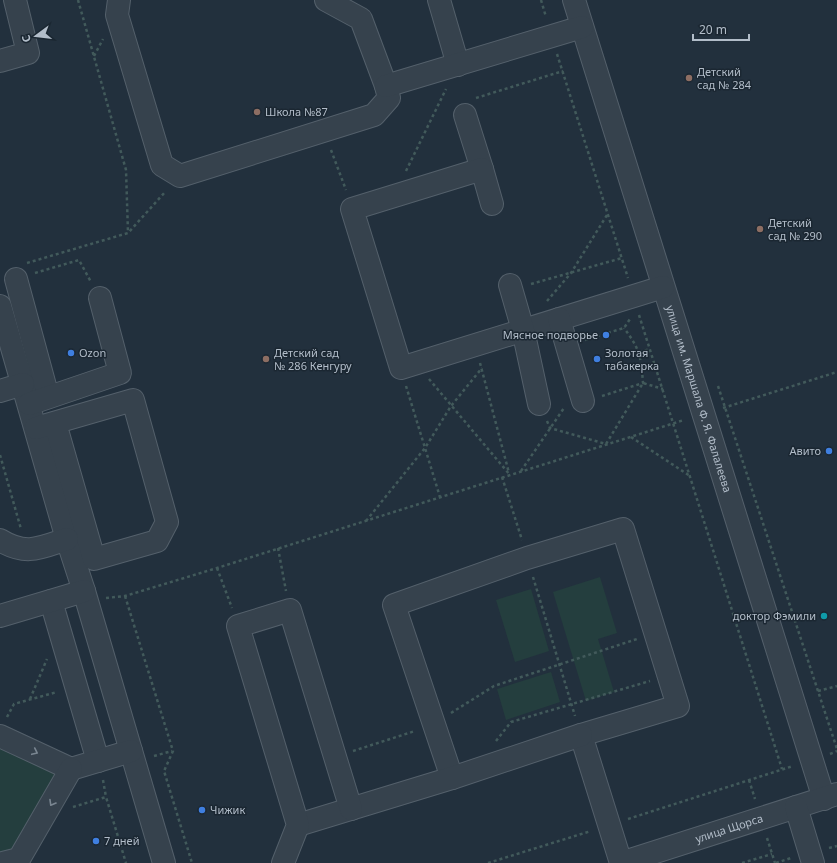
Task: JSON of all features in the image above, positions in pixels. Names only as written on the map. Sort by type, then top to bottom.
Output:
[{"type":"street","points":[[0,61],[28,53],[15,0]]},
{"type":"street","points":[[119,0],[117,15],[162,165],[180,176],[374,115],[389,98],[361,19],[326,0]]},
{"type":"street","points":[[439,0],[458,65]]},
{"type":"street","name":"улица им. Маршала Ф. Я. Фалалеева","points":[[574,0],[812,760],[830,796]]},
{"type":"street","points":[[386,86],[582,27]]},
{"type":"street","points":[[465,115],[492,204]]},
{"type":"street","points":[[482,169],[352,209],[408,366],[522,330],[552,312],[635,302],[663,287]]},
{"type":"street","points":[[20,272],[33,395]]},
{"type":"street","points":[[510,288],[522,330],[539,404]]},
{"type":"street","points":[[0,391],[33,395],[120,373],[100,298]]},
{"type":"street","points":[[0,306],[94,559],[157,541],[167,522],[133,400],[45,426]]},
{"type":"street","points":[[552,312],[566,346],[580,394]]},
{"type":"street","points":[[45,426],[67,540],[84,591],[164,863]]},
{"type":"street","points":[[298,825],[452,778],[581,735],[678,706],[623,529],[527,558],[394,606],[452,778]]},
{"type":"street","points":[[0,540],[10,546],[28,550],[67,540]]},
{"type":"street","points":[[0,616],[84,591]]},
{"type":"street","points":[[51,601],[98,760]]},
{"type":"street","points":[[283,863],[298,825],[238,626],[290,610],[352,809]]},
{"type":"street","points":[[2,730],[71,769]]},
{"type":"street","points":[[581,735],[621,863]]},
{"type":"street","points":[[3,863],[19,859],[71,769],[131,751]]},
{"type":"street","name":"улица Щорса","points":[[621,863],[830,796]]},
{"type":"street","points":[[796,807],[813,863]]},
{"type":"path","points":[[78,0],[126,170],[128,232]]},
{"type":"path","points":[[540,0],[782,769]]},
{"type":"path","points":[[394,196],[458,65]]},
{"type":"path","points":[[465,115],[475,99],[563,71]]},
{"type":"path","points":[[324,130],[352,209]]},
{"type":"path","points":[[20,272],[128,232],[180,176]]},
{"type":"path","points":[[552,312],[571,272],[608,215]]},
{"type":"path","points":[[510,288],[622,258]]},
{"type":"path","points":[[20,272],[80,260],[100,298]]},
{"type":"path","points":[[566,346],[624,328],[635,302]]},
{"type":"path","points":[[606,444],[643,383],[639,352],[634,340],[624,328]]},
{"type":"path","points":[[476,345],[510,475]]},
{"type":"path","points":[[639,352],[650,349]]},
{"type":"path","points":[[408,366],[451,406],[510,475]]},
{"type":"path","points":[[408,366],[425,448],[440,497]]},
{"type":"path","points":[[365,521],[425,448],[451,406],[482,368]]},
{"type":"path","points":[[84,591],[98,599],[125,596],[837,372]]},
{"type":"path","points":[[521,471],[550,428],[580,394],[643,383],[663,388]]},
{"type":"path","points":[[539,404],[550,428],[606,444]]},
{"type":"path","points":[[488,863],[609,826],[812,760],[837,750],[725,407]]},
{"type":"path","points":[[630,437],[691,477]]},
{"type":"path","points":[[0,455],[28,550]]},
{"type":"path","points":[[502,477],[581,735]]},
{"type":"path","points":[[278,548],[290,610]]},
{"type":"path","points":[[217,568],[238,626]]},
{"type":"path","points":[[125,596],[173,751],[164,771],[192,863]]},
{"type":"path","points":[[335,757],[434,724],[494,686],[656,633]]},
{"type":"path","points":[[30,700],[48,657]]},
{"type":"path","points":[[492,747],[511,722],[669,676]]},
{"type":"path","points":[[818,691],[837,686]]},
{"type":"path","points":[[2,730],[14,704],[76,687]]},
{"type":"path","points":[[44,815],[106,797],[126,863]]},
{"type":"path","points":[[742,863],[772,854]]},
{"type":"green space","points":[[600,577],[617,633],[598,639],[614,692],[586,701],[553,592]]},
{"type":"green space","points":[[531,589],[549,651],[515,662],[496,600]]},
{"type":"green space","points":[[551,672],[560,702],[506,720],[497,689]]},
{"type":"green space","points":[[0,743],[60,772],[18,848],[0,855]]},
{"type":"place","name":"Детский сад № 284","points":[[689,78]]},
{"type":"place","name":"Школа №87","points":[[257,112]]},
{"type":"place","name":"Детский сад № 290","points":[[760,229]]},
{"type":"place","name":"Мясное подворье","points":[[606,335]]},
{"type":"place","name":"Ozon","points":[[71,353]]},
{"type":"place","name":"Детский сад № 286 Кенгуру","points":[[266,359]]},
{"type":"place","name":"Золотая табакерка","points":[[597,359]]},
{"type":"place","name":"Авито","points":[[829,451]]},
{"type":"place","name":"доктор Фэмили","points":[[824,616]]},
{"type":"place","name":"Чижик","points":[[202,810]]},
{"type":"place","name":"7 дней","points":[[96,841]]}]
